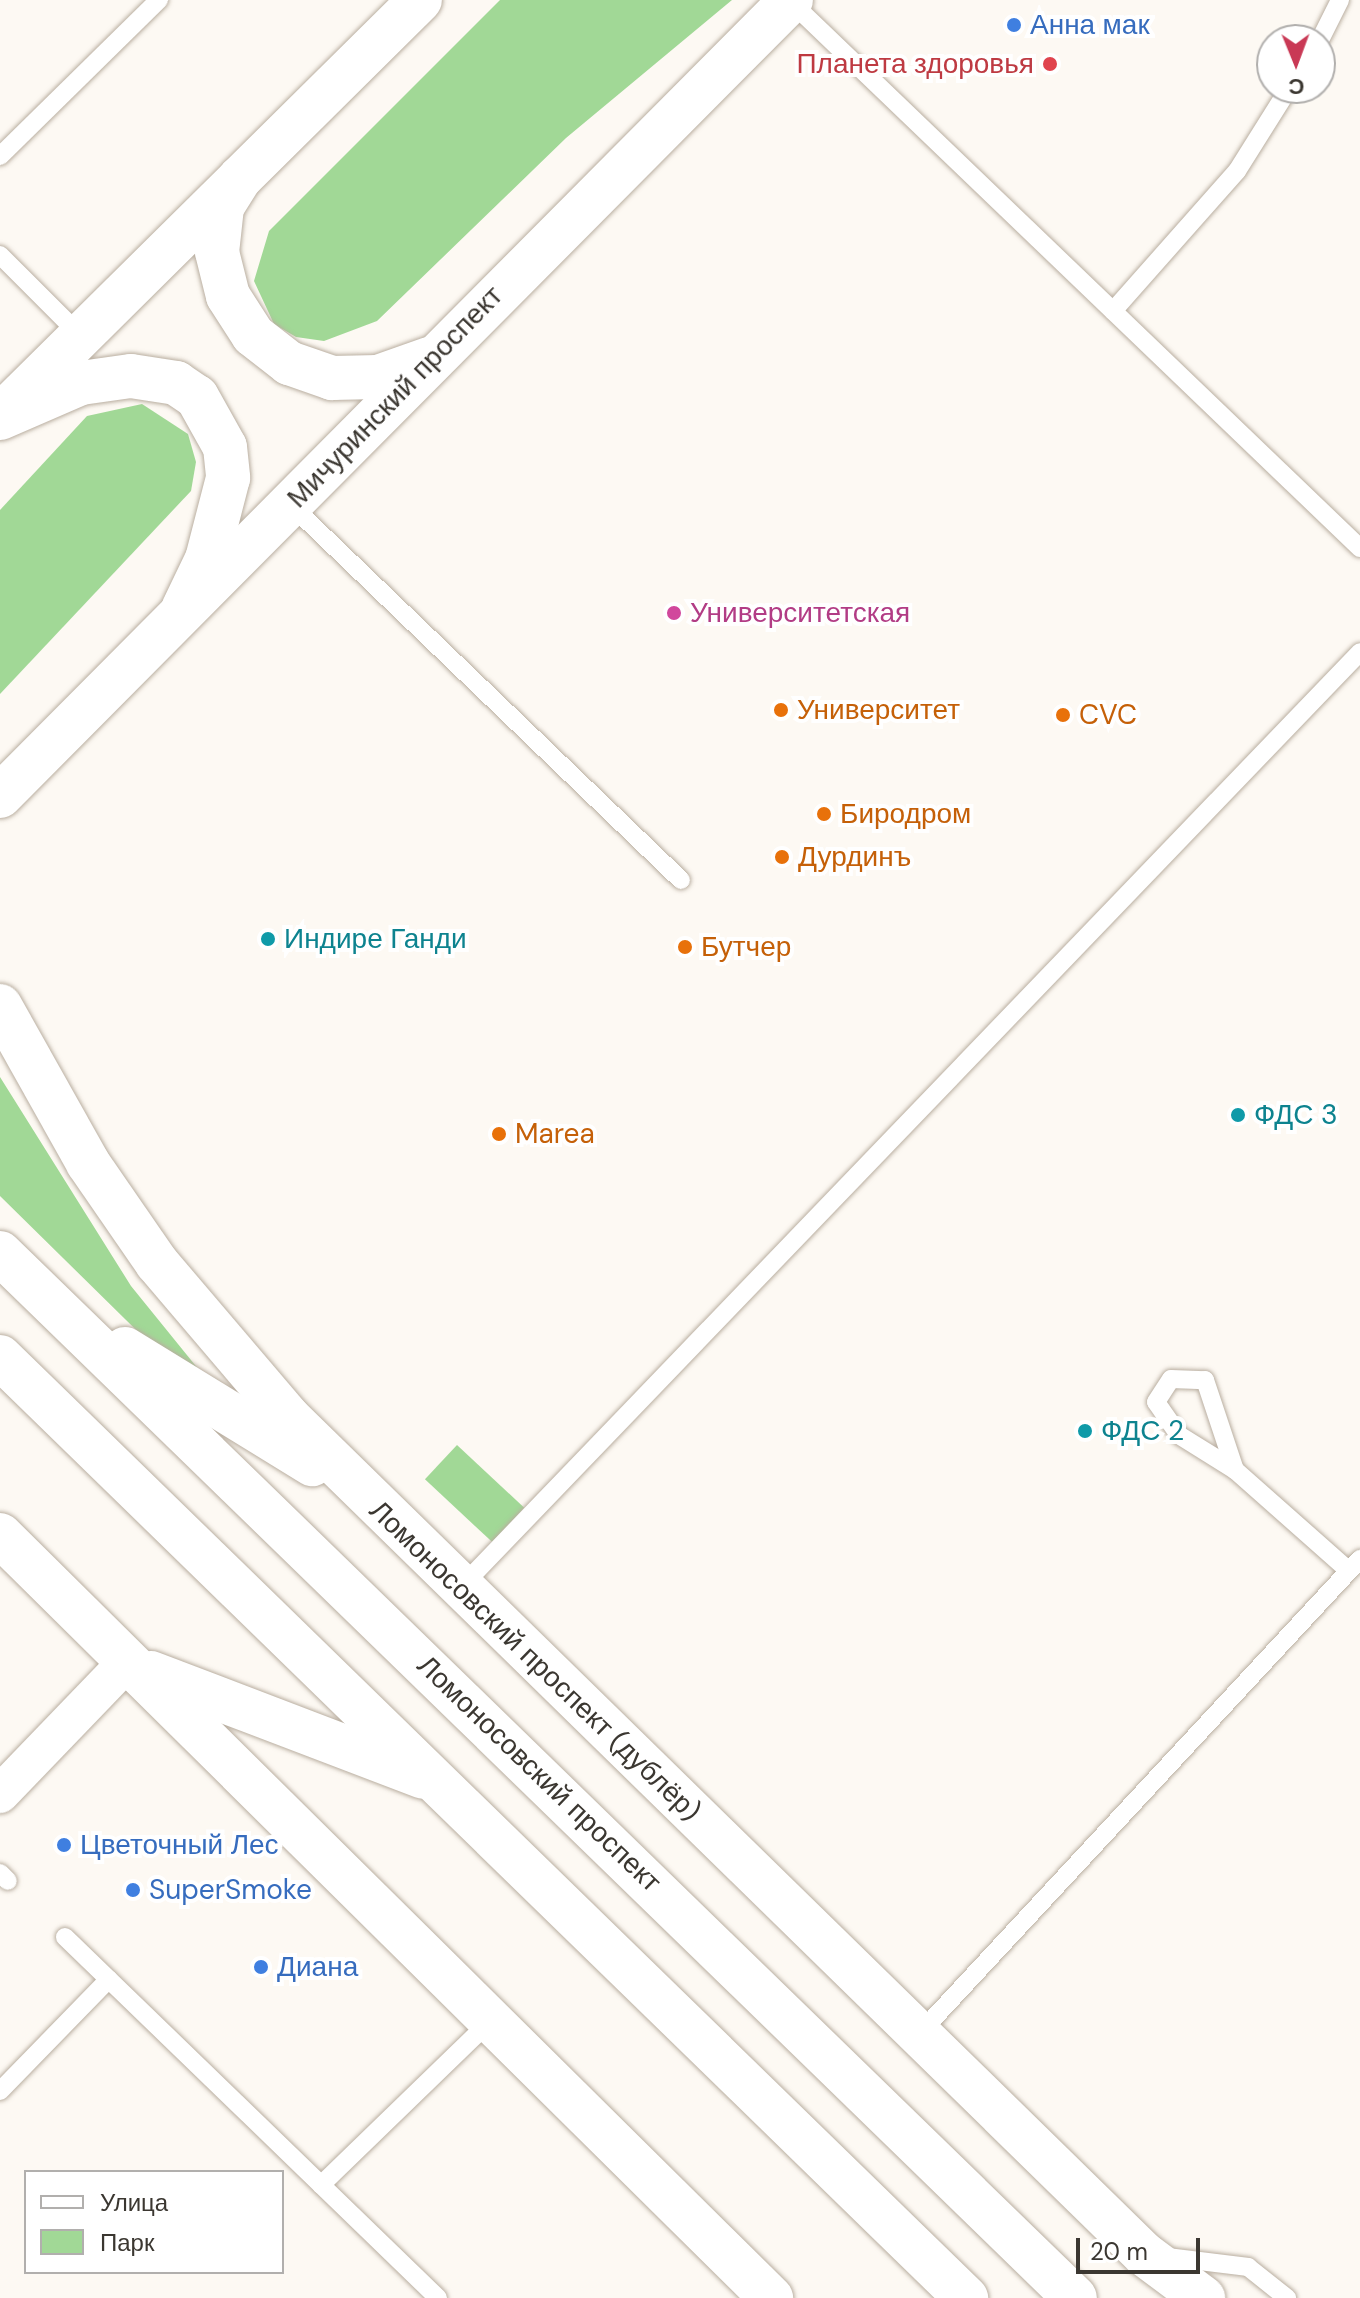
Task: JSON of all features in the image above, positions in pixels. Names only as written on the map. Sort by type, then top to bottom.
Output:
[{"type":"main road","points":[[0,417],[420,0]]},
{"type":"main road","name":"Мичуринский проспект","points":[[3,797],[291,505],[429,359],[791,0]]},
{"type":"main road","points":[[240,178],[222,207],[217,252],[228,296],[253,335],[289,363],[332,378],[378,377],[429,359]]},
{"type":"main road","points":[[0,417],[81,383],[131,376],[176,383],[197,397],[220,433],[228,478],[207,559],[176,622]]},
{"type":"main road","name":"Ломоносовский проспект (дублёр)","points":[[0,1006],[88,1163],[157,1263],[237,1361],[369,1499],[1144,2254]]},
{"type":"main road","name":"Ломоносовский проспект","points":[[0,1253],[1075,2298]]},
{"type":"main road","points":[[51,1304],[369,1499]]},
{"type":"main road","points":[[0,1357],[966,2298]]},
{"type":"main road","points":[[0,1535],[771,2298]]},
{"type":"main road","points":[[127,1662],[438,1783]]},
{"type":"main road","points":[[1144,2254],[1177,2298]]},
{"type":"main road","points":[[1144,2254],[1203,2298]]},
{"type":"street","points":[[0,1794],[127,1662]]},
{"type":"lane","points":[[0,156],[159,0]]},
{"type":"lane","points":[[791,0],[1360,548]]},
{"type":"lane","points":[[1328,24],[1340,0]]},
{"type":"lane","points":[[1113,311],[1237,171],[1279,104]]},
{"type":"lane","points":[[0,255],[81,336]]},
{"type":"lane","points":[[291,505],[681,880]]},
{"type":"lane","points":[[460,1588],[1360,652]]},
{"type":"lane","points":[[918,2035],[1354,1565],[1235,1470],[1179,1435],[1156,1402],[1171,1379],[1205,1380],[1235,1470]]},
{"type":"lane","points":[[65,1937],[438,2298]]},
{"type":"lane","points":[[0,2091],[109,1979]]},
{"type":"lane","points":[[321,2185],[490,2021]]},
{"type":"lane","points":[[1144,2254],[1248,2267],[1287,2298]]},
{"type":"green space","points":[[500,0],[732,0],[566,138],[377,321],[324,341],[296,337],[274,324],[254,281],[269,231]]},
{"type":"green space","points":[[142,404],[188,434],[196,462],[191,491],[0,694],[0,510],[87,416]]},
{"type":"green space","points":[[0,1077],[131,1286],[212,1386],[188,1381],[0,1196]]},
{"type":"green space","points":[[457,1445],[524,1508],[492,1542],[425,1479]]},
{"type":"place","name":"Анна мак","points":[[1014,25]]},
{"type":"place","name":"Планета здоровья","points":[[1050,64]]},
{"type":"place","name":"Университетская","points":[[674,613]]},
{"type":"place","name":"Университет","points":[[781,710]]},
{"type":"place","name":"CVC","points":[[1063,715]]},
{"type":"place","name":"Биродром","points":[[824,814]]},
{"type":"place","name":"Дурдинъ","points":[[782,857]]},
{"type":"place","name":"Индире Ганди","points":[[268,939]]},
{"type":"place","name":"Бутчер","points":[[685,947]]},
{"type":"place","name":"ФДС 3","points":[[1238,1115]]},
{"type":"place","name":"Marea","points":[[499,1134]]},
{"type":"place","name":"ФДС 2","points":[[1085,1431]]},
{"type":"place","name":"Цветочный Лес","points":[[64,1845]]},
{"type":"place","name":"SuperSmoke","points":[[133,1890]]},
{"type":"place","name":"Диана","points":[[261,1967]]}]
